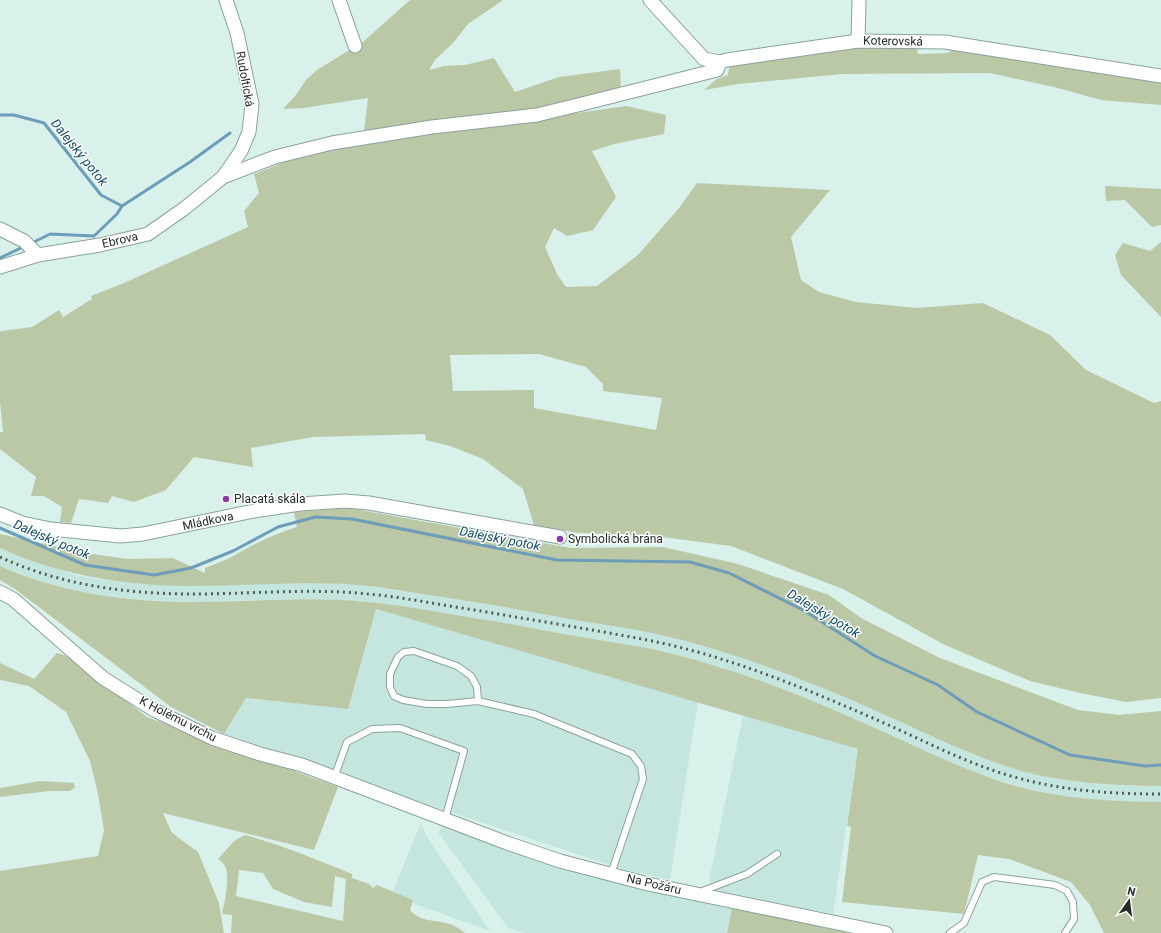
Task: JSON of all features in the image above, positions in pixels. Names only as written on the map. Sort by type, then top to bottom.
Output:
[{"type":"street","name":"Rudoltická","points":[[223,177],[241,151],[249,132],[252,104],[237,33],[226,0]]},
{"type":"street","points":[[338,0],[355,46]]},
{"type":"street","name":"Koterovská","points":[[650,0],[704,59],[720,62],[858,41],[946,42],[1161,76]]},
{"type":"street","points":[[858,41],[859,0]]},
{"type":"street","points":[[223,177],[275,157],[332,143],[432,127],[537,114],[582,104],[717,70],[720,62]]},
{"type":"street","name":"Ebrova","points":[[0,266],[32,249],[100,245],[148,234],[185,208],[223,177]]},
{"type":"street","points":[[0,229],[32,249]]},
{"type":"street","name":"Mládkova","points":[[0,514],[22,523],[51,529],[120,536],[143,534],[262,510],[300,504],[345,501],[376,504],[560,537]]},
{"type":"street","name":"K Holému vrchu","points":[[0,592],[13,600],[103,678],[154,710],[212,738],[260,754],[302,765],[428,813]]},
{"type":"street","name":"Na Požáru","points":[[428,813],[560,861],[648,884],[886,933]]},
{"type":"lane","points":[[478,701],[477,687],[471,676],[457,666],[414,651],[404,652],[398,657],[390,674],[390,687],[394,696],[403,700],[427,704],[478,701],[534,714],[632,754],[641,766],[643,779],[611,874]]},
{"type":"lane","points":[[334,778],[347,742],[372,729],[400,728],[464,751],[445,819]]},
{"type":"lane","points":[[699,894],[705,890],[747,874],[777,854]]},
{"type":"lane","points":[[950,933],[964,923],[982,882],[994,877],[1055,884],[1067,891],[1074,902],[1074,919],[1065,933]]},
{"type":"shaded area","points":[[410,0],[503,0],[468,24],[453,43],[435,60],[429,70],[444,66],[465,65],[494,58],[515,92],[559,77],[620,69],[621,89],[539,108],[462,120],[364,131],[368,98],[303,108],[283,109],[295,96],[306,80],[317,70],[364,41]]},
{"type":"shaded area","points":[[853,45],[916,46],[918,54],[948,53],[955,48],[1161,82],[1161,105],[1101,100],[1058,88],[990,73],[842,74],[738,84],[704,90],[717,79],[728,75],[730,62]]},
{"type":"shaded area","points":[[626,106],[666,115],[664,134],[614,144],[592,151],[616,197],[593,230],[567,236],[554,228],[545,247],[557,274],[566,287],[597,286],[638,255],[679,208],[697,183],[830,190],[791,237],[801,280],[819,292],[856,302],[917,308],[983,303],[1050,335],[1086,370],[1154,403],[1161,401],[1161,698],[1126,702],[1030,681],[945,645],[843,589],[731,546],[647,535],[578,533],[534,525],[523,489],[483,459],[450,446],[426,440],[425,434],[313,437],[251,448],[253,467],[194,457],[166,490],[134,502],[112,496],[108,503],[79,499],[71,523],[60,522],[62,507],[44,496],[31,496],[36,477],[0,449],[0,432],[3,432],[0,401],[0,332],[32,327],[59,310],[63,317],[92,299],[91,296],[124,283],[248,227],[244,211],[259,193],[254,174],[300,156],[365,143]],"holes":[[[539,354],[586,367],[603,384],[603,391],[662,398],[656,430],[534,408],[534,390],[453,391],[450,355]]]},
{"type":"shaded area","points":[[1105,186],[1161,189],[1161,225],[1152,227],[1125,200],[1106,201]]},
{"type":"shaded area","points":[[1161,242],[1161,317],[1121,275],[1115,255],[1123,243],[1150,251]]},
{"type":"shaded area","points":[[349,508],[571,548],[663,547],[738,564],[829,595],[861,618],[940,658],[1078,710],[1119,715],[1161,711],[1161,786],[1071,781],[1018,770],[963,750],[847,698],[792,676],[737,656],[643,631],[373,586],[302,583],[168,586],[95,578],[47,566],[0,548],[0,534],[85,553],[128,559],[173,558],[205,573],[205,568],[229,558],[255,544],[297,527],[294,512]]},
{"type":"shaded area","points":[[0,548],[76,575],[98,579],[146,584],[193,586],[323,583],[369,586],[650,632],[726,652],[793,675],[976,756],[1018,770],[1058,779],[1095,784],[1161,786],[1161,802],[1094,800],[1055,795],[1014,785],[970,771],[721,667],[646,648],[368,602],[322,599],[193,602],[145,600],[96,595],[45,583],[0,566]]},
{"type":"shaded area","points":[[0,566],[46,583],[119,598],[169,602],[324,599],[368,602],[493,621],[647,648],[704,662],[759,680],[841,713],[957,765],[1012,785],[1067,797],[1161,802],[1161,933],[1104,933],[1090,905],[1071,882],[1009,859],[978,855],[964,914],[842,902],[851,827],[861,829],[847,826],[858,749],[376,609],[348,709],[246,698],[224,734],[171,707],[15,589],[0,580]]},
{"type":"shaded area","points":[[376,609],[698,702],[670,880],[625,870],[423,803],[224,734],[246,698],[348,708]]},
{"type":"shaded area","points":[[57,653],[70,657],[147,717],[338,787],[314,850],[163,813],[172,833],[198,852],[219,903],[224,933],[0,933],[0,871],[98,856],[104,830],[98,794],[90,761],[66,712],[29,686],[0,680],[0,663],[34,679]]},
{"type":"shaded area","points":[[743,715],[858,749],[833,914],[719,891],[709,881]]},
{"type":"shaded area","points":[[40,781],[74,783],[75,788],[69,791],[49,791],[0,797],[0,788]]},
{"type":"shaded area","points":[[421,823],[427,837],[490,931],[412,903],[413,900],[393,891]]},
{"type":"shaded area","points":[[444,824],[732,908],[727,933],[525,933],[508,928],[438,832]]},
{"type":"shaded area","points":[[245,835],[313,858],[352,874],[352,878],[369,884],[373,888],[377,885],[413,900],[410,910],[418,917],[426,920],[450,924],[465,933],[231,933],[232,915],[223,914],[222,912],[226,889],[226,870],[224,864],[218,859],[234,841]],"holes":[[[239,870],[263,873],[273,889],[304,902],[332,907],[335,876],[346,879],[343,921],[236,896]]]},
{"type":"shaded area","points":[[732,908],[849,933],[727,933]]},
{"type":"waterway","name":"Dalejský potok","points":[[0,115],[14,115],[44,123],[101,195],[122,206],[117,214],[94,236],[50,234],[32,243]]},
{"type":"waterway","points":[[122,206],[190,162],[230,133]]},
{"type":"waterway","name":"Dalejský potok","points":[[0,258],[25,246]]},
{"type":"waterway","name":"Dalejský potok","points":[[0,528],[85,565],[154,575],[191,568],[233,551],[278,527],[315,517],[352,519],[557,560],[690,562],[729,573],[805,611],[875,656],[938,685],[977,712],[1070,755],[1145,766],[1161,765]]},
{"type":"railway","points":[[0,557],[46,575],[119,590],[168,594],[303,591],[368,594],[475,610],[647,640],[676,646],[732,662],[787,682],[868,716],[960,758],[1018,778],[1071,789],[1161,794]]},
{"type":"place","name":"Placatá skála","points":[[226,499]]},
{"type":"place","name":"Symbolická brána","points":[[560,539]]}]
